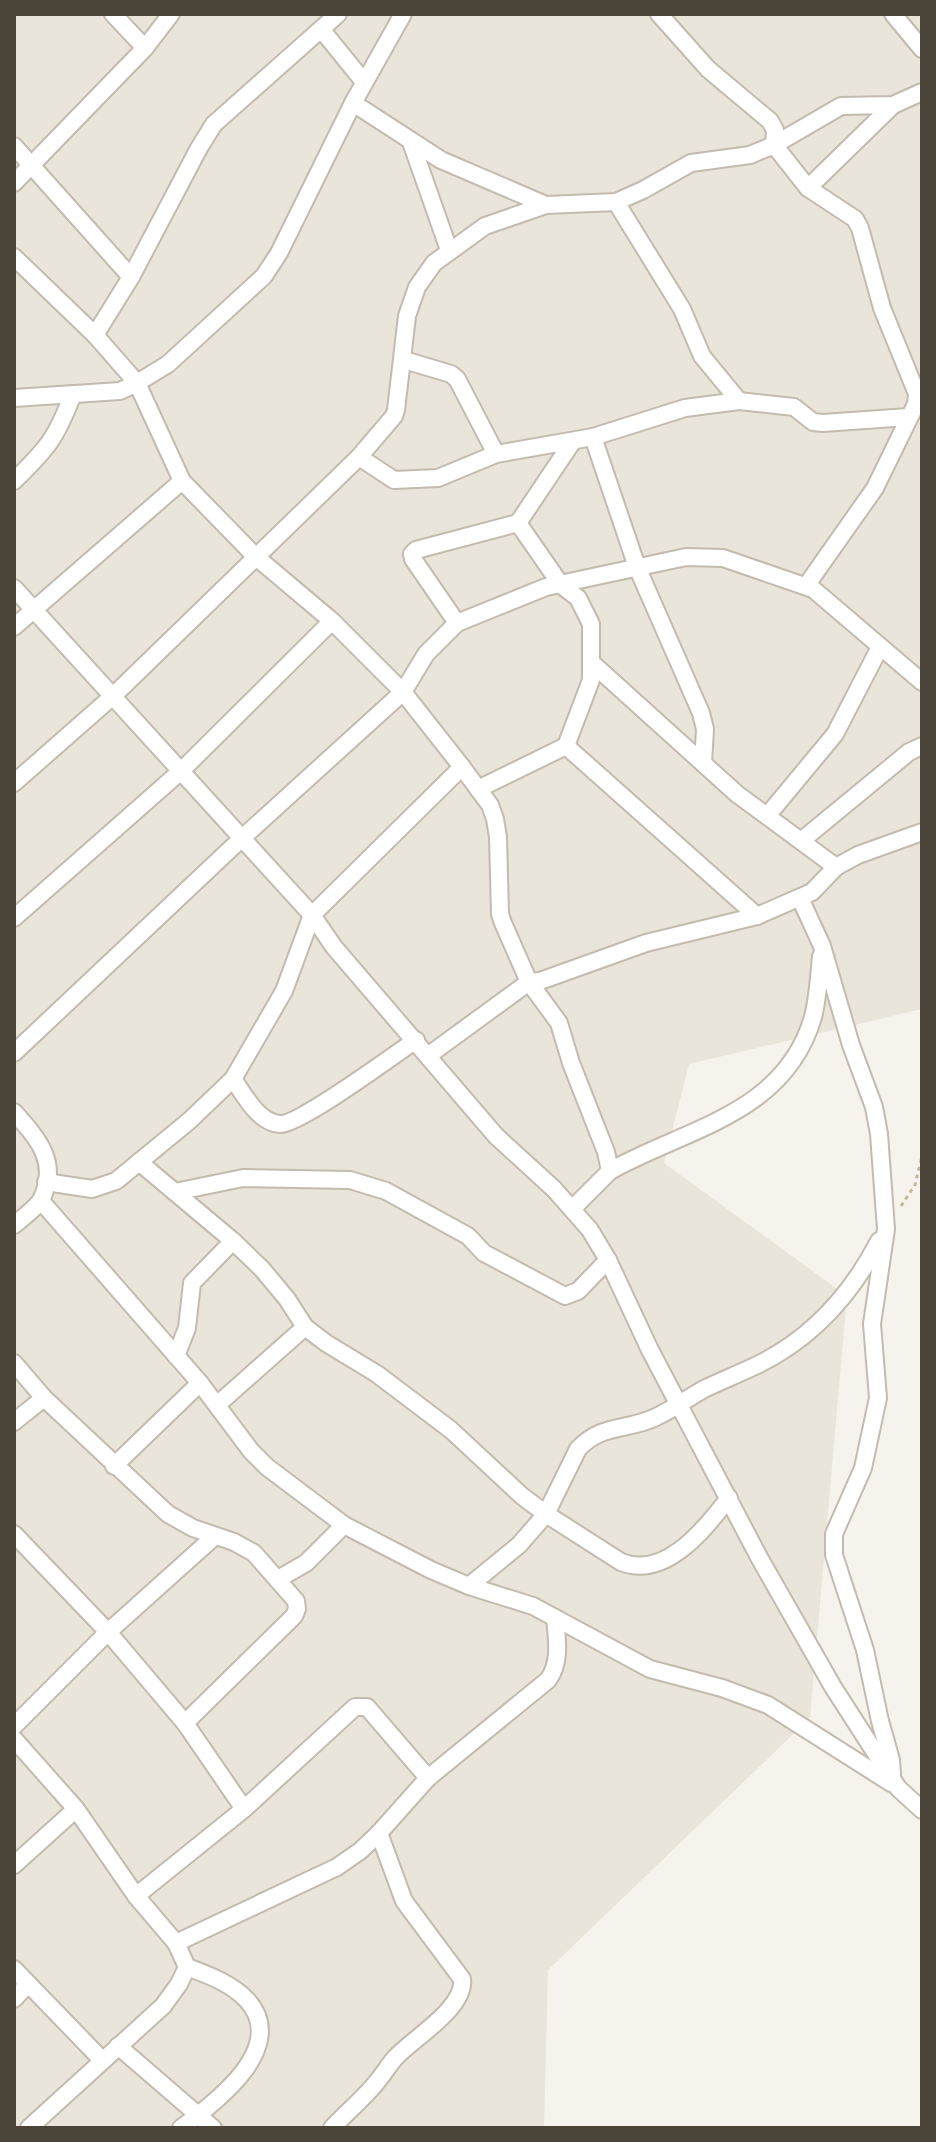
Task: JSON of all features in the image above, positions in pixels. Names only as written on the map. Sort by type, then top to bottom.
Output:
[{"type":"street","points":[[113,14],[145,48]]},
{"type":"street","points":[[14,183],[145,48],[171,14]]},
{"type":"street","points":[[95,335],[131,277],[214,124],[338,14]]},
{"type":"street","points":[[14,398],[120,391],[137,383],[168,364],[264,276],[279,253],[364,82],[403,14]]},
{"type":"street","points":[[893,14],[922,49]]},
{"type":"street","points":[[664,15],[708,69],[770,121],[775,130],[774,145],[808,188],[855,219],[882,308],[917,394],[916,404],[875,488],[806,586]]},
{"type":"street","points":[[321,29],[364,82]]},
{"type":"street","points":[[808,188],[893,105],[922,92]]},
{"type":"street","points":[[353,103],[441,160],[546,205]]},
{"type":"street","points":[[14,783],[113,696],[359,457],[394,416],[399,399],[407,316],[417,287],[434,263],[449,250],[485,226],[546,205],[616,202],[691,163],[750,155],[774,145],[841,106],[893,105]]},
{"type":"street","points":[[411,142],[449,250]]},
{"type":"street","points":[[14,146],[131,277]]},
{"type":"street","points":[[616,202],[682,309],[702,356],[739,401]]},
{"type":"street","points":[[14,257],[95,335],[137,383],[182,481],[255,556],[332,621],[403,692],[490,805],[498,837],[500,914],[529,982],[563,1031],[571,1063],[606,1152],[610,1171]]},
{"type":"street","points":[[404,360],[451,374],[457,379],[496,454]]},
{"type":"street","points":[[14,481],[49,446],[73,394]]},
{"type":"street","points":[[359,457],[394,480],[438,478],[496,454],[593,437],[685,408],[739,401],[794,407],[813,422],[823,423],[908,417]]},
{"type":"street","points":[[593,437],[637,567],[701,713],[705,729],[703,763]]},
{"type":"street","points":[[457,623],[412,554],[416,550],[518,523],[573,441]]},
{"type":"street","points":[[14,627],[182,481]]},
{"type":"street","points":[[478,789],[566,746],[587,695],[593,664],[591,624],[586,610],[578,598],[561,585],[518,523]]},
{"type":"street","points":[[14,1053],[241,839],[403,692],[426,654],[457,623],[546,587],[686,557],[723,558],[806,586],[820,594],[922,682]]},
{"type":"street","points":[[14,588],[312,915],[334,947],[503,1144],[590,1230],[760,1559],[833,1687],[895,1782],[922,1810]]},
{"type":"street","points":[[14,918],[181,771],[332,621]]},
{"type":"street","points":[[767,816],[835,734],[880,647]]},
{"type":"street","points":[[593,664],[703,763],[836,867]]},
{"type":"street","points":[[566,746],[757,916]]},
{"type":"street","points":[[801,841],[909,752],[922,746]]},
{"type":"street","points":[[46,1182],[92,1189],[116,1181],[189,1121],[233,1079],[284,991],[312,915],[462,767]]},
{"type":"street","points":[[429,1055],[529,982],[540,981],[646,943],[757,916],[800,898],[819,886],[836,867],[877,847],[922,832]]},
{"type":"street","points":[[800,898],[822,946],[851,1045],[874,1107],[879,1134],[886,1229],[872,1324],[878,1398],[863,1468],[834,1534],[834,1555],[865,1650],[895,1782]]},
{"type":"street","points":[[572,1209],[610,1171],[740,1109],[785,1073],[800,1049],[813,1016],[822,946]]},
{"type":"street","points":[[233,1079],[258,1114],[279,1124],[286,1123],[308,1112],[416,1040]]},
{"type":"street","points":[[14,1112],[40,1141],[46,1156],[46,1182],[41,1201],[14,1225]]},
{"type":"street","points":[[139,1162],[233,1241],[287,1299],[305,1327],[377,1374],[451,1430],[522,1496],[546,1514],[621,1562],[633,1567],[647,1565],[678,1553],[695,1539],[729,1498]]},
{"type":"street","points":[[175,1192],[243,1178],[350,1180],[386,1191],[468,1236],[484,1253],[565,1296],[578,1291],[608,1260]]},
{"type":"street","points":[[41,1201],[200,1383],[237,1434],[267,1467],[344,1525],[431,1570],[469,1586],[533,1606],[650,1669],[722,1688],[768,1705],[895,1782]]},
{"type":"street","points":[[469,1586],[519,1545],[546,1514],[584,1442],[605,1430],[656,1417],[766,1360],[815,1328],[851,1289],[886,1229]]},
{"type":"street","points":[[176,1356],[187,1328],[192,1283],[233,1241]]},
{"type":"street","points":[[217,1405],[305,1327]]},
{"type":"street","points":[[14,1363],[44,1398],[168,1514],[254,1553],[296,1601],[294,1616],[185,1723]]},
{"type":"street","points":[[114,1466],[200,1383]]},
{"type":"street","points":[[14,1422],[44,1398]]},
{"type":"street","points":[[278,1579],[306,1563],[344,1525]]},
{"type":"street","points":[[14,1534],[108,1632],[185,1723],[244,1809]]},
{"type":"street","points":[[14,1726],[108,1632],[215,1536]]},
{"type":"street","points":[[176,1943],[337,1867],[360,1851],[428,1778],[548,1680],[554,1672],[557,1651],[555,1618]]},
{"type":"street","points":[[136,1896],[244,1809],[355,1707],[367,1707],[428,1778]]},
{"type":"street","points":[[14,1739],[76,1809],[136,1896],[176,1943],[187,1967],[224,1984],[248,2002],[258,2017],[260,2040],[253,2061],[199,2115],[181,2128]]},
{"type":"street","points":[[14,1865],[76,1809]]},
{"type":"street","points":[[332,2128],[375,2084],[394,2058],[445,2013],[463,1986],[462,1979],[404,1901],[379,1833]]},
{"type":"street","points":[[29,2128],[163,2006],[187,1967]]},
{"type":"street","points":[[14,1969],[102,2060]]},
{"type":"street","points":[[14,1999],[28,1984]]},
{"type":"street","points":[[118,2046],[213,2128]]},
{"type":"path","points":[[886,1229],[915,1185],[922,1156]]},
{"type":"shaded area","points":[[14,14],[922,14],[922,1009],[689,1064],[664,1163],[847,1296],[810,1718],[548,1970],[544,2128],[14,2128]]}]
